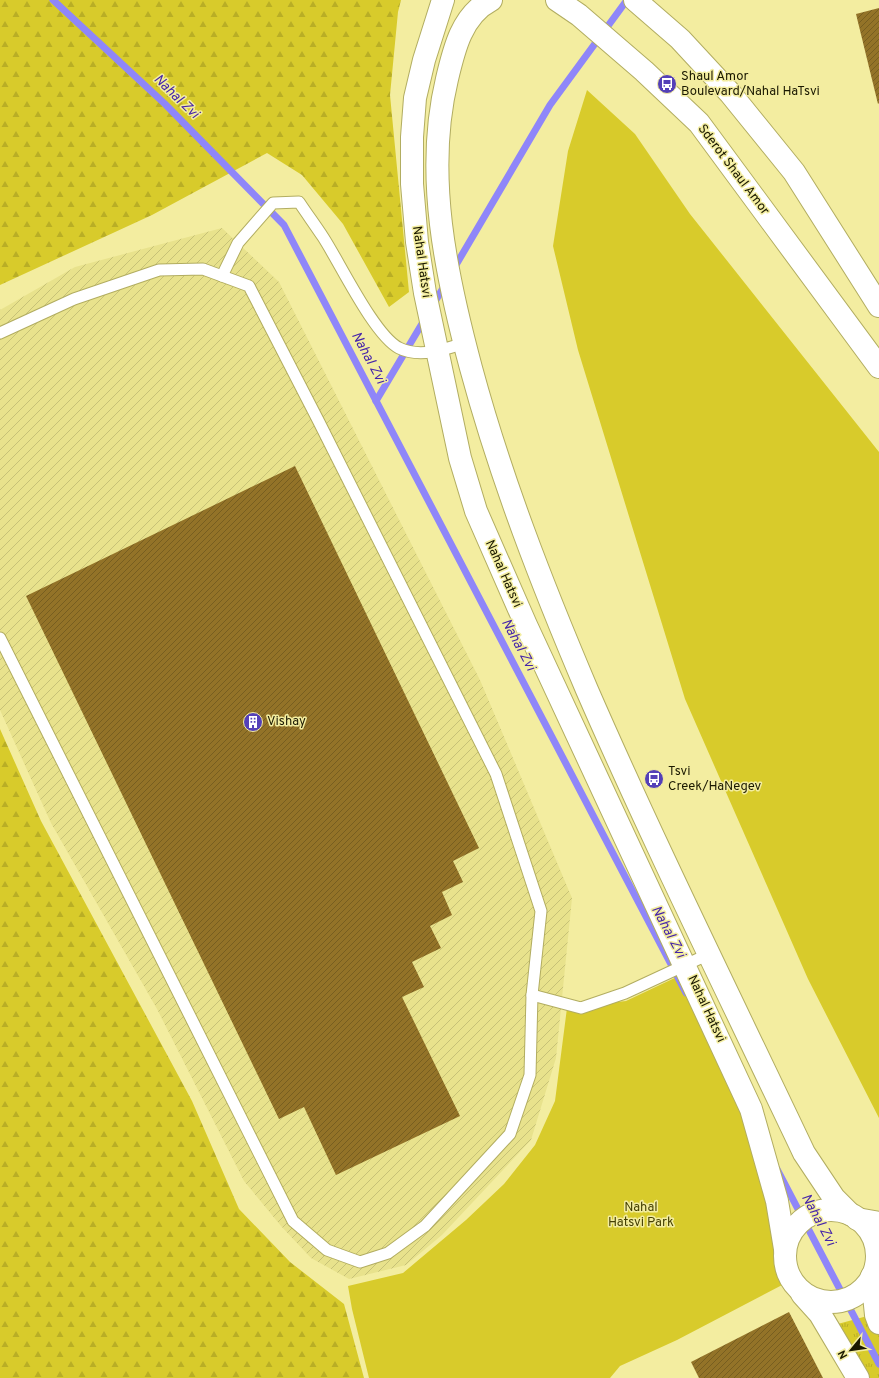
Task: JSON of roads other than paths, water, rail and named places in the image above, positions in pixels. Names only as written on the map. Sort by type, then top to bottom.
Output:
[{"type":"street","name":"Nahal Hatsvi","points":[[444,0],[424,60],[415,98],[412,137],[412,184],[417,242],[437,352],[460,458],[476,511],[529,632],[752,1109],[774,1188],[785,1249]]},
{"type":"street","name":"Nahal Hatsvi","points":[[491,0],[483,4],[470,17],[459,37],[441,102],[438,138],[438,182],[443,239],[451,288],[482,408],[503,477],[533,560],[637,802],[804,1153],[834,1198],[854,1217]]},
{"type":"street","name":"Sderot Shaul Amor","points":[[557,0],[579,15],[626,55],[699,123],[879,367]]},
{"type":"street","points":[[634,0],[680,39],[730,93],[794,172],[879,306]]},
{"type":"street","points":[[858,1378],[820,1314],[796,1287],[788,1273],[785,1249],[794,1230],[801,1221],[814,1213],[830,1210],[879,1223]]},
{"type":"street","points":[[854,1217],[864,1224],[873,1237],[877,1252],[874,1302],[879,1323]]},
{"type":"street","points":[[796,1287],[809,1297],[824,1302],[840,1302],[859,1294],[869,1282],[876,1268]]},
{"type":"lane","points":[[222,276],[238,243],[273,203],[298,202],[323,238],[385,337],[398,347],[409,351],[437,352],[464,343]]},
{"type":"lane","points":[[0,332],[74,299],[159,270],[203,269],[249,286],[496,774],[541,911],[532,995],[530,1075],[510,1134],[425,1226],[388,1254],[360,1262],[327,1250],[293,1221],[0,638]]},
{"type":"lane","points":[[532,995],[581,1008],[625,993],[709,954]]},
{"type":"waterway","name":"Nahal Zvi","points":[[53,0],[165,104],[284,225],[686,993]]},
{"type":"waterway","points":[[453,270],[550,105],[627,0]]},
{"type":"waterway","points":[[433,305],[446,283]]},
{"type":"waterway","points":[[376,401],[426,317]]},
{"type":"waterway","name":"Nahal Zvi","points":[[777,1169],[879,1364]]},
{"type":"place","name":"Shaul Amor Boulevard/Nahal HaTsvi","points":[[667,84]]},
{"type":"place","name":"Vishay","points":[[253,722]]},
{"type":"place","name":"Tsvi Creek/HaNegev","points":[[654,779]]},
{"type":"park label","name":"Nahal Hatsvi Park","points":[[641,1216]]}]
